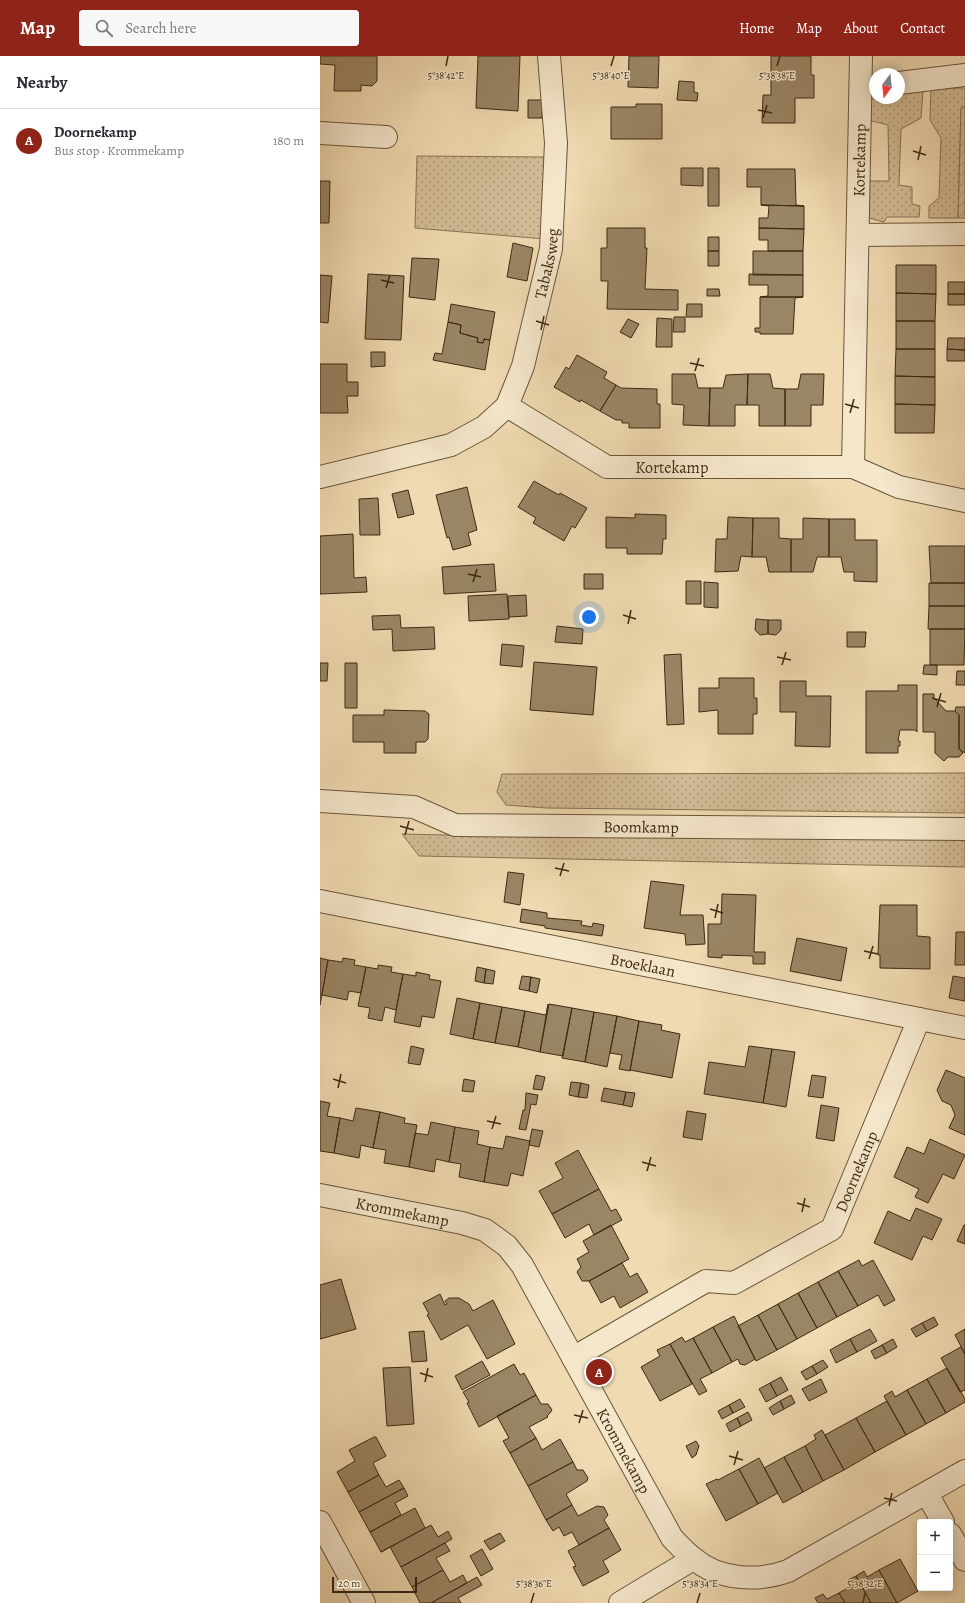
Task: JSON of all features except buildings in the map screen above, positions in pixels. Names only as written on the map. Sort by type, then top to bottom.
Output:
[{"type":"street","name":"Tabaksweg","points":[[320,477],[451,445],[484,427],[507,406],[523,366],[551,249],[556,143],[549,56]]},
{"type":"street","name":"Kortekamp","points":[[853,466],[858,235],[868,85],[861,56]]},
{"type":"street","points":[[905,82],[965,75]]},
{"type":"street","points":[[320,132],[386,137]]},
{"type":"street","points":[[858,235],[965,234]]},
{"type":"street","name":"Kortekamp","points":[[507,406],[607,468],[853,466],[899,487],[965,502]]},
{"type":"street","name":"Boomkamp","points":[[320,800],[414,807],[456,825],[965,829]]},
{"type":"street","name":"Broeklaan","points":[[320,901],[965,1028]]},
{"type":"street","name":"Doornekamp","points":[[573,1358],[706,1281],[734,1283],[832,1229],[919,1019]]},
{"type":"street","name":"Krommekamp","points":[[320,1195],[462,1223],[485,1230],[507,1246],[522,1265],[672,1538],[693,1559],[714,1569],[735,1576],[756,1578],[774,1576],[788,1571],[927,1494],[965,1471]]},
{"type":"street","points":[[927,1494],[941,1519]]},
{"type":"street","points":[[320,1522],[364,1603]]},
{"type":"street","points":[[953,1539],[965,1560]]},
{"type":"street","points":[[620,1603],[693,1559]]},
{"type":"shaded area","points":[[931,88],[965,88],[965,107],[961,109],[958,218],[929,218],[929,206],[939,198],[941,138],[930,120]]},
{"type":"shaded area","points":[[905,89],[923,90],[921,118],[901,129],[899,185],[912,187],[912,204],[920,206],[919,217],[887,217],[884,222],[869,218],[859,208],[859,181],[889,181],[888,125],[864,119],[864,109],[869,103],[905,104]]},
{"type":"shaded area","points":[[965,107],[965,218],[958,218],[961,108]]},
{"type":"shaded area","points":[[417,156],[546,157],[545,239],[415,228]]},
{"type":"shaded area","points":[[965,773],[965,813],[547,808],[506,805],[497,792],[502,774]]},
{"type":"shaded area","points":[[402,834],[536,837],[965,838],[965,867],[419,856]]},
{"type":"place","name":"Doornekamp","points":[[599,1372]]}]
